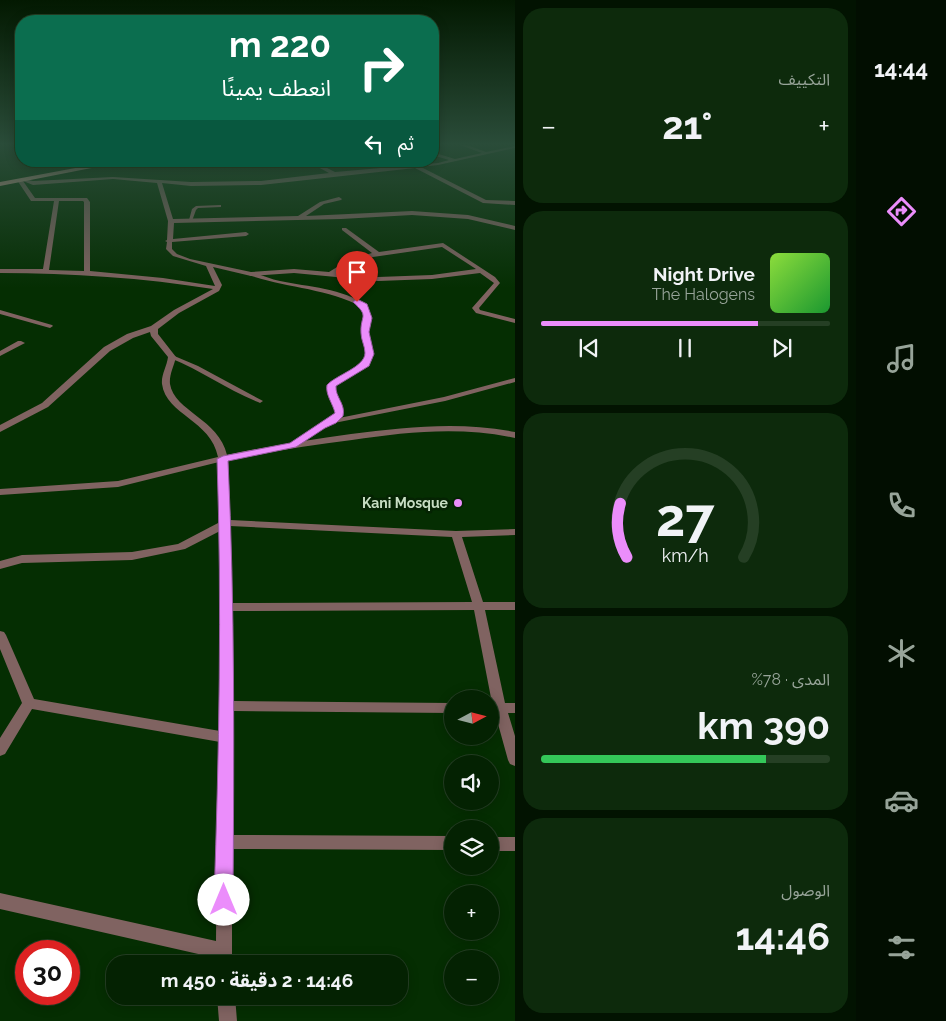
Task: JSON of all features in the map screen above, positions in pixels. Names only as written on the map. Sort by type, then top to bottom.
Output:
[{"type":"street","points":[[29,193],[33,200],[85,199],[87,202],[87,273]]},
{"type":"street","points":[[162,193],[171,221],[168,249],[175,255],[209,266],[251,274],[294,271],[378,278],[432,277],[479,271]]},
{"type":"street","points":[[467,193],[485,202],[515,203]]},
{"type":"street","points":[[299,218],[322,203],[339,199]]},
{"type":"street","points":[[46,271],[57,200]]},
{"type":"street","points":[[171,221],[412,213],[468,217],[515,228]]},
{"type":"street","points":[[344,229],[377,254]]},
{"type":"street","points":[[168,242],[246,234]]},
{"type":"street","points":[[331,274],[357,259],[377,254],[443,245],[479,271],[493,278],[497,283],[475,308],[478,312],[515,321]]},
{"type":"street","points":[[209,266],[219,285],[218,288]]},
{"type":"street","points":[[0,271],[46,271],[156,278],[218,288]]},
{"type":"street","points":[[0,429],[45,406],[107,349],[130,336],[154,328],[162,320],[187,304],[210,294],[218,288]]},
{"type":"street","points":[[154,328],[154,334],[172,357],[172,366],[167,375],[167,387],[173,399],[184,411],[204,425],[216,438],[223,459],[226,523],[228,706],[223,955]]},
{"type":"street","points":[[0,354],[21,343]]},
{"type":"street","points":[[0,492],[24,488],[116,484],[293,445],[420,429],[462,427],[492,430],[515,435]]},
{"type":"street","points":[[0,565],[22,559],[142,554],[181,547],[226,523],[456,534],[515,532]]},
{"type":"street","points":[[456,534],[479,607],[492,690]]},
{"type":"street","points":[[227,607],[515,606]]},
{"type":"street","points":[[0,635],[29,703]]},
{"type":"street","points":[[29,703],[227,738]]},
{"type":"street","points":[[0,750],[29,703]]},
{"type":"street","points":[[228,706],[444,708]]},
{"type":"street","points":[[499,708],[515,708]]},
{"type":"street","points":[[499,718],[515,760]]},
{"type":"street","points":[[224,842],[444,843]]},
{"type":"street","points":[[499,844],[515,844]]},
{"type":"street","points":[[0,901],[215,955]]},
{"type":"street","points":[[227,1005],[228,1021]]},
{"type":"lane","points":[[192,220],[194,209],[197,207],[220,206]]},
{"type":"lane","points":[[251,274],[272,282],[332,294],[364,306],[368,318],[365,332],[370,354],[365,364],[331,385],[330,390],[338,404],[340,414],[332,421]]},
{"type":"lane","points":[[0,312],[50,326]]},
{"type":"lane","points":[[172,357],[215,376],[231,389],[260,402]]},
{"type":"lane","points":[[293,445],[321,426],[332,421],[396,407],[445,399],[515,380]]},
{"type":"place","name":"Kani Mosque","points":[[458,503]]},
{"type":"route","points":[[224,900],[224,822],[228,706],[223,459],[293,445],[340,414],[338,404],[330,390],[331,385],[336,380],[365,364],[370,354],[365,332],[368,326],[368,318],[364,306],[357,302]]}]
